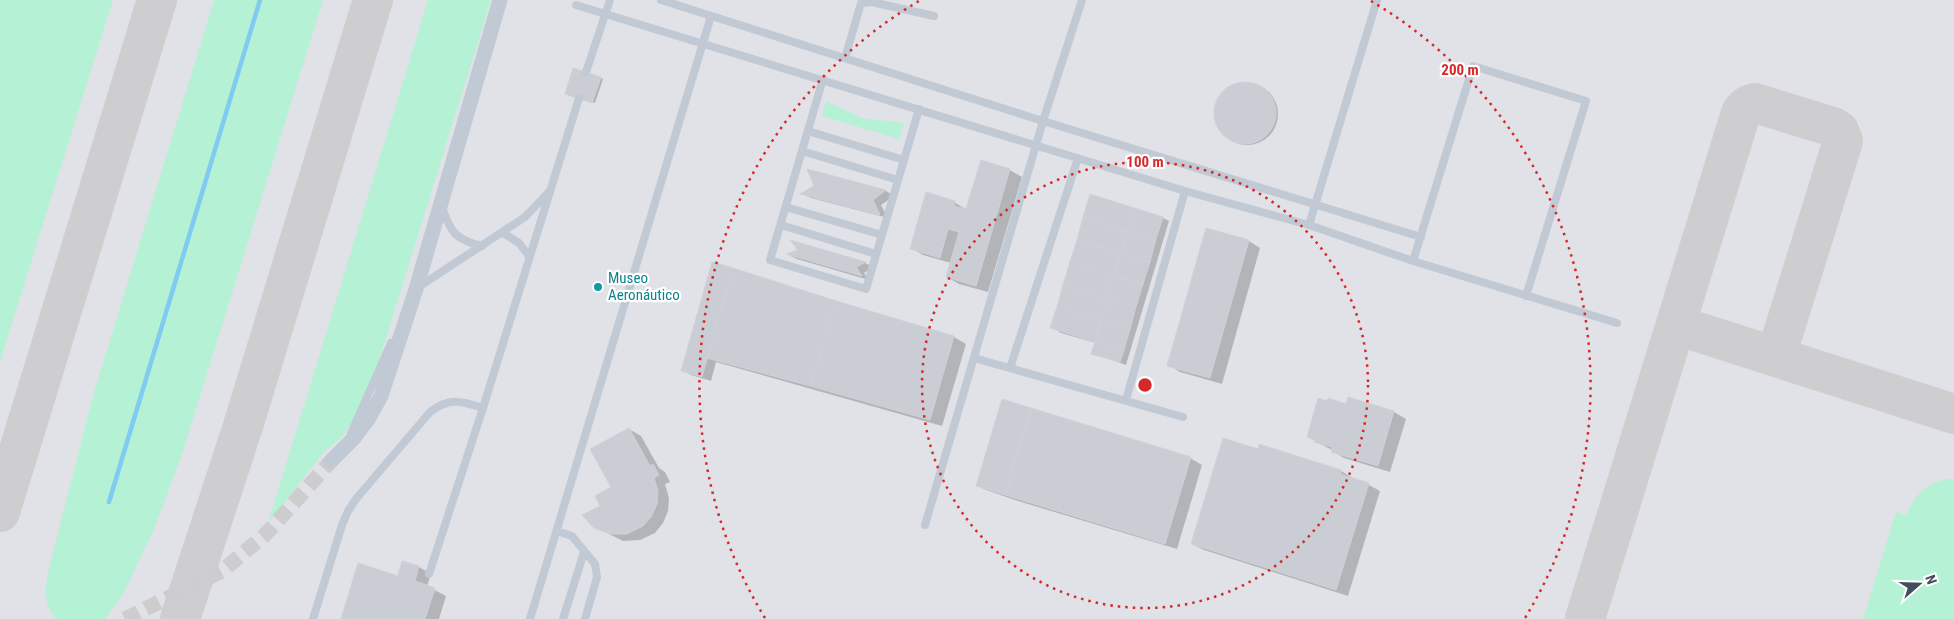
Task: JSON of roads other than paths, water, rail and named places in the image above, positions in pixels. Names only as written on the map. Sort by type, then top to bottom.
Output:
[{"type":"street","points":[[331,461],[344,449],[369,418],[381,396],[416,289],[500,0]]},
{"type":"lane","points":[[586,72],[610,0]]},
{"type":"lane","points":[[661,0],[1043,121],[1422,237]]},
{"type":"lane","points":[[925,525],[1043,121],[1082,0]]},
{"type":"lane","points":[[1308,225],[1377,0]]},
{"type":"lane","points":[[845,58],[861,3],[872,2],[934,16]]},
{"type":"lane","points":[[576,4],[1185,191],[1308,225],[1413,261],[1617,323]]},
{"type":"lane","points":[[530,619],[711,16]]},
{"type":"lane","points":[[1413,261],[1422,237],[1473,66],[1586,101],[1526,296]]},
{"type":"lane","points":[[823,79],[782,225],[770,260],[866,289],[919,109]]},
{"type":"lane","points":[[429,574],[483,408],[579,98]]},
{"type":"lane","points":[[808,131],[904,160]]},
{"type":"lane","points":[[802,151],[898,180]]},
{"type":"lane","points":[[1010,368],[1078,158]]},
{"type":"lane","points":[[416,289],[525,217],[538,206],[552,189]]},
{"type":"lane","points":[[1126,400],[1185,191]]},
{"type":"lane","points":[[441,204],[447,223],[453,232],[466,242],[482,246]]},
{"type":"lane","points":[[786,207],[882,235]]},
{"type":"lane","points":[[782,225],[876,254]]},
{"type":"lane","points":[[503,233],[519,243],[529,256]]},
{"type":"lane","points":[[974,358],[1183,417]]},
{"type":"lane","points":[[313,619],[342,525],[356,499],[430,412],[439,405],[453,401],[483,408]]},
{"type":"lane","points":[[556,531],[572,536],[595,564],[597,577],[585,619]]},
{"type":"lane","points":[[563,619],[584,552]]},
{"type":"waterway","points":[[109,502],[260,0]]},
{"type":"tunnel","points":[[125,619],[222,571],[266,534],[331,461]]},
{"type":"place","name":"Museo Aeronáutico","points":[[598,287]]}]
